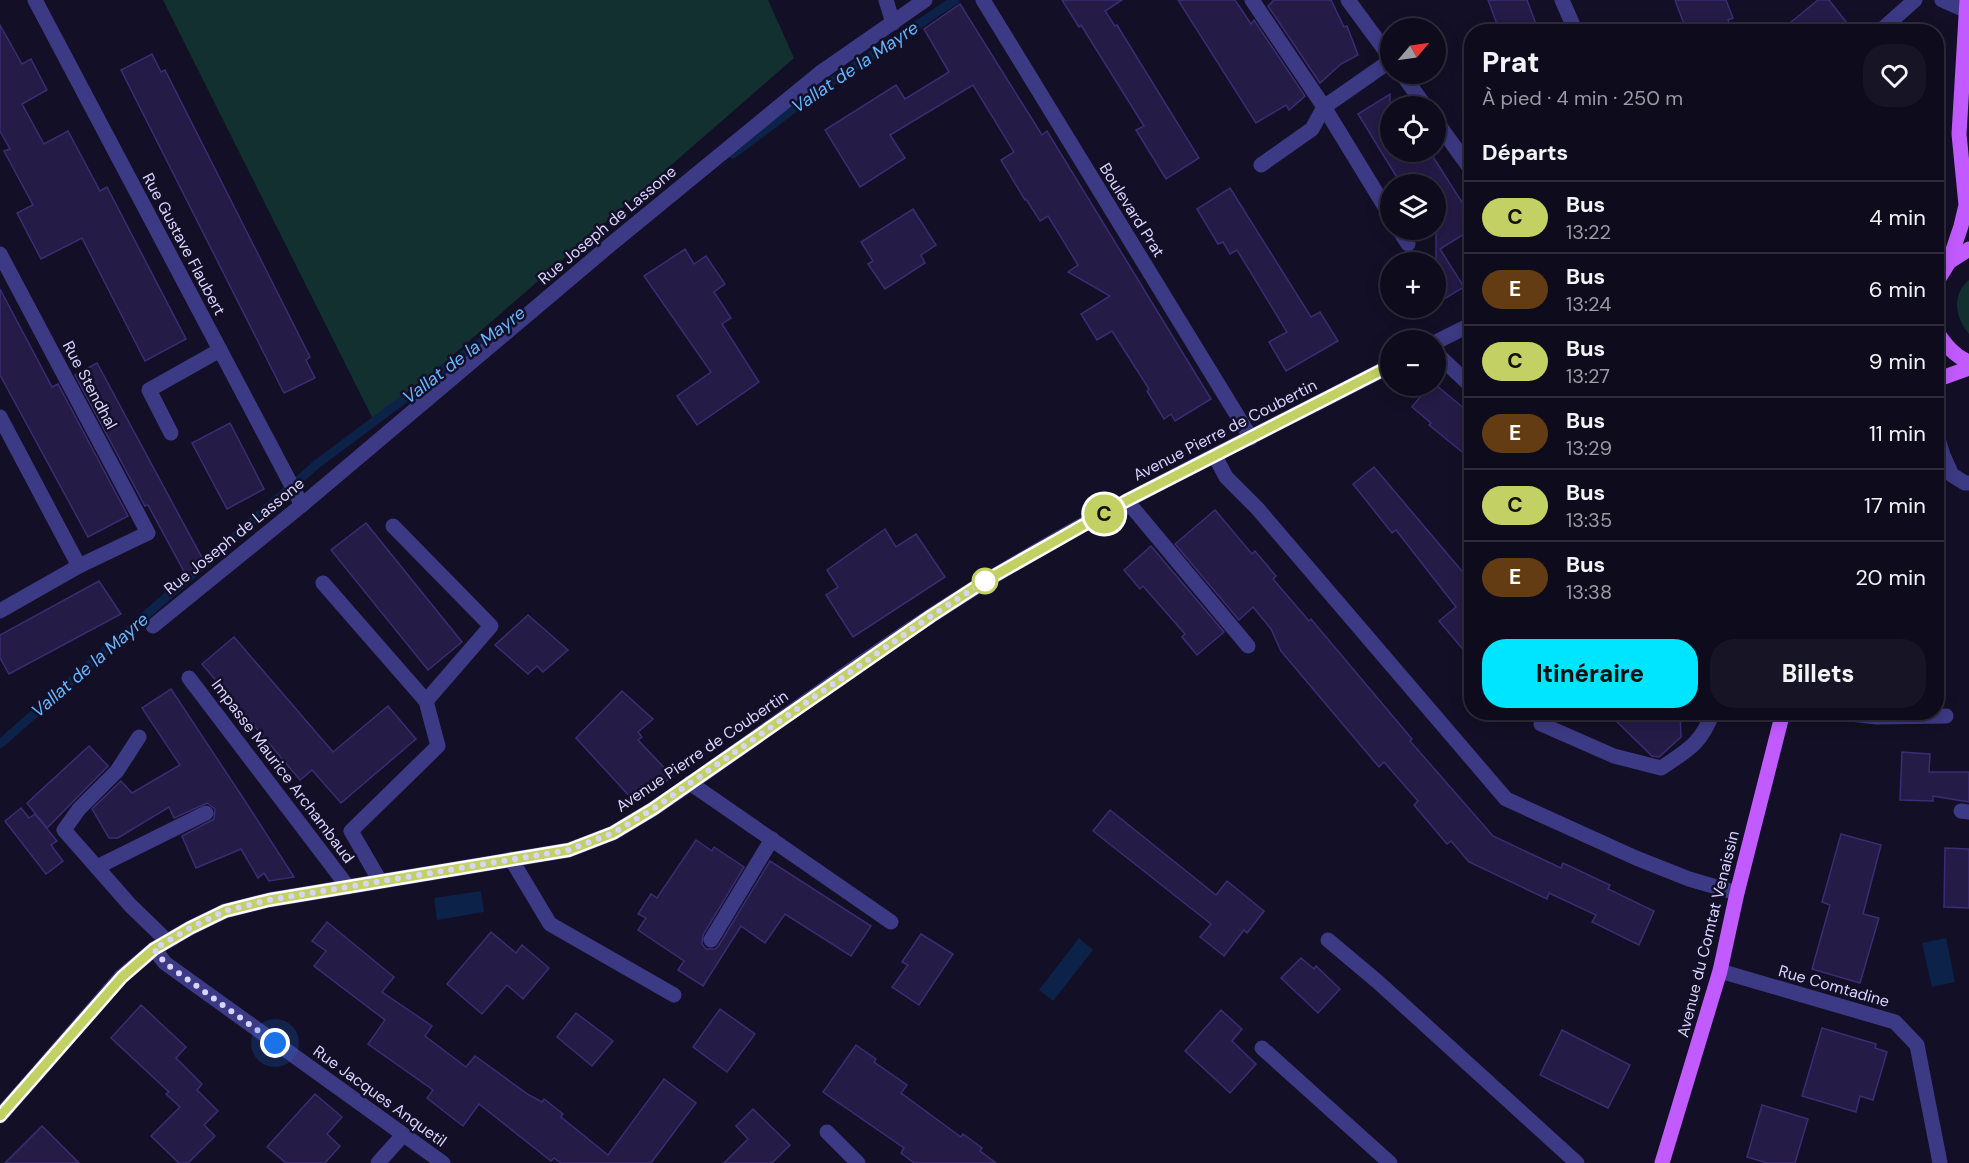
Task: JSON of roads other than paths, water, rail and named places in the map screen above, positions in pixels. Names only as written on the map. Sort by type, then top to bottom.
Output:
[{"type":"main road","points":[[1944,270],[1949,262],[1966,205],[1959,134],[1968,8]]},
{"type":"main road","points":[[1949,262],[1969,249]]},
{"type":"main road","points":[[1944,342],[1961,358],[1969,362]]},
{"type":"main road","points":[[1944,377],[1969,368]]},
{"type":"main road","name":"Avenue du Comtat Venaissin","points":[[1662,1163],[1720,971],[1737,893],[1781,720]]},
{"type":"street","name":"Rue Gustave Flaubert","points":[[35,0],[302,505]]},
{"type":"street","points":[[886,0],[893,22]]},
{"type":"street","name":"Rue Joseph de Lassone","points":[[153,626],[302,505],[610,245],[820,73],[926,0]]},
{"type":"street","name":"Boulevard Prat","points":[[983,0],[1251,438]]},
{"type":"street","points":[[1252,0],[1324,107],[1380,199]]},
{"type":"street","points":[[1348,0],[1380,45]]},
{"type":"street","points":[[1562,0],[1572,24]]},
{"type":"street","points":[[1888,24],[1911,4],[1928,0]]},
{"type":"street","points":[[1942,0],[1968,8]]},
{"type":"street","points":[[1261,165],[1312,129],[1324,107],[1380,66]]},
{"type":"street","points":[[1446,135],[1464,160]]},
{"type":"street","points":[[1405,240],[1408,244]]},
{"type":"street","name":"Rue Stendhal","points":[[0,254],[148,533],[79,566]]},
{"type":"street","points":[[1446,337],[1464,328]]},
{"type":"street","points":[[171,433],[150,390],[220,351]]},
{"type":"street","points":[[1446,362],[1464,379]]},
{"type":"street","name":"Avenue Pierre de Coubertin","points":[[0,1116],[122,977],[161,945],[225,911],[269,900],[569,850],[613,833],[690,783],[940,610],[1022,559],[1126,501],[1380,371]]},
{"type":"street","points":[[0,417],[79,566],[0,611]]},
{"type":"street","points":[[1215,456],[1226,477],[1257,508],[1506,799],[1636,858],[1689,879],[1737,893]]},
{"type":"street","points":[[1944,457],[1952,475],[1969,483]]},
{"type":"street","points":[[1126,501],[1248,646]]},
{"type":"street","points":[[393,526],[491,626],[426,701]]},
{"type":"street","points":[[322,583],[426,701],[438,746],[351,831],[380,881]]},
{"type":"street","name":"Impasse Maurice Archambaud","points":[[189,678],[348,886]]},
{"type":"street","points":[[1541,723],[1614,756],[1661,768],[1688,751],[1705,733],[1710,720]]},
{"type":"street","name":"Rue Jacques Anquetil","points":[[139,738],[117,771],[79,809],[64,830],[161,945],[165,963],[443,1163]]},
{"type":"street","points":[[690,783],[891,922]]},
{"type":"street","points":[[97,867],[206,813]]},
{"type":"street","points":[[711,940],[772,839]]},
{"type":"street","points":[[511,859],[550,924],[674,995]]},
{"type":"street","points":[[1328,940],[1378,982],[1577,1163]]},
{"type":"street","name":"Rue Comtadine","points":[[1720,971],[1895,1022],[1917,1045],[1940,1163]]},
{"type":"street","points":[[1262,1047],[1390,1163]]},
{"type":"street","points":[[826,1132],[858,1163]]},
{"type":"street","points":[[378,1163],[403,1135]]},
{"type":"water","points":[[481,891],[484,912],[437,920],[434,898]]},
{"type":"water","points":[[1079,938],[1093,950],[1053,1001],[1039,990]]},
{"type":"water","points":[[1946,938],[1955,982],[1932,987],[1922,943]]},
{"type":"waterway","name":"Vallat de la Mayre","points":[[733,154],[813,94],[955,0]]},
{"type":"waterway","name":"Vallat de la Mayre","points":[[0,744],[317,464],[513,318]]}]
